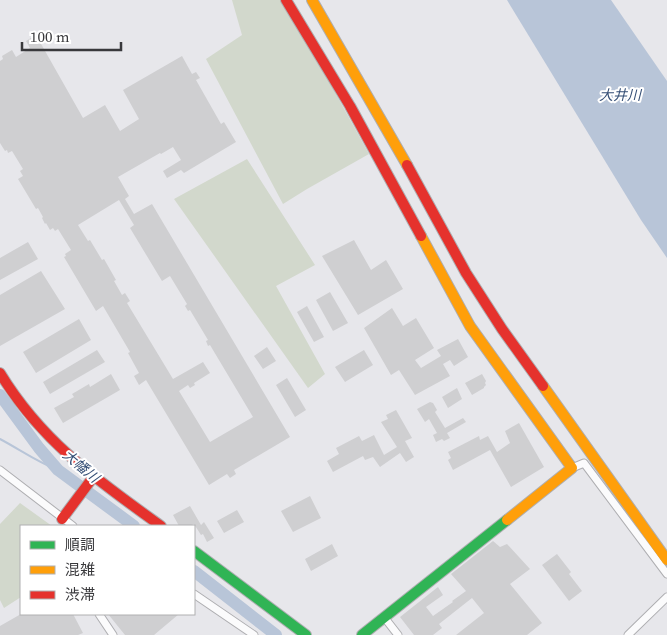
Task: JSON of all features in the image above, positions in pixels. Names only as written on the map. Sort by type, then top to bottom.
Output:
[{"type":"street","points":[[286,0],[350,106],[470,326],[572,468]]},
{"type":"street","points":[[312,0],[394,142],[466,273],[502,329],[667,560]]},
{"type":"street","points":[[0,373],[21,406],[42,430],[94,476],[160,525]]},
{"type":"street","points":[[362,635],[572,468],[584,463],[667,574]]},
{"type":"street","points":[[0,470],[71,525]]},
{"type":"street","points":[[62,519],[94,476]]},
{"type":"street","points":[[195,552],[306,635]]},
{"type":"street","points":[[195,595],[254,635]]},
{"type":"street","points":[[628,635],[667,597]]},
{"type":"street","points":[[100,615],[113,635]]},
{"type":"street","points":[[384,617],[398,635]]},
{"type":"shaded area","points":[[232,0],[284,0],[369,154],[283,204],[206,59],[242,35]]},
{"type":"shaded area","points":[[247,159],[315,265],[276,286],[325,374],[308,388],[174,199]]},
{"type":"shaded area","points":[[20,503],[51,525],[20,525],[20,598],[4,608],[0,600],[0,524]]},
{"type":"water","name":"大井川","points":[[507,0],[611,0],[667,81],[667,258],[641,220]]},
{"type":"building","points":[[36,35],[83,118],[105,105],[120,131],[139,119],[123,90],[182,56],[192,74],[196,72],[200,78],[196,80],[221,124],[224,122],[236,142],[184,173],[181,170],[167,178],[163,171],[181,160],[173,147],[118,177],[129,196],[125,199],[134,214],[152,204],[290,437],[234,470],[236,474],[230,478],[227,474],[209,485],[146,380],[139,385],[134,376],[139,373],[128,353],[130,352],[103,306],[96,311],[64,257],[71,250],[58,229],[55,231],[53,228],[50,230],[45,224],[38,208],[36,209],[18,179],[23,176],[20,171],[23,169],[12,151],[8,153],[7,150],[5,151],[0,143],[0,61],[3,59],[2,56],[12,50],[16,57],[30,48],[26,41]],"holes":[[[119,200],[134,225],[130,228],[162,281],[170,276],[187,304],[185,306],[188,311],[190,310],[208,340],[206,341],[208,346],[210,345],[253,417],[210,442],[179,391],[188,385],[190,388],[195,385],[194,383],[210,373],[203,362],[173,379],[127,303],[130,301],[125,293],[122,295],[104,259],[102,260],[78,225]]]},
{"type":"building","points":[[354,240],[371,270],[386,260],[403,289],[358,315],[322,256]]},
{"type":"building","points":[[28,242],[38,259],[0,280],[0,258]]},
{"type":"building","points":[[41,271],[65,309],[0,346],[0,295]]},
{"type":"building","points":[[330,292],[348,323],[333,331],[316,300]]},
{"type":"building","points":[[307,306],[324,337],[314,342],[297,312]]},
{"type":"building","points":[[392,308],[403,326],[416,318],[434,348],[415,360],[421,368],[441,356],[437,350],[458,339],[468,357],[454,366],[450,360],[443,364],[450,376],[415,395],[399,370],[391,375],[364,328]]},
{"type":"building","points":[[79,319],[91,340],[36,373],[23,352]]},
{"type":"building","points":[[267,347],[276,361],[263,369],[254,356]]},
{"type":"building","points":[[97,350],[105,362],[50,394],[43,382]]},
{"type":"building","points":[[364,350],[373,365],[345,382],[335,367]]},
{"type":"building","points":[[111,374],[120,390],[63,423],[54,408],[74,397],[72,394],[89,384],[90,387]]},
{"type":"building","points":[[482,374],[486,385],[472,395],[465,383]]},
{"type":"building","points":[[287,378],[306,410],[295,417],[276,385]]},
{"type":"building","points":[[457,388],[462,399],[448,408],[442,397]]},
{"type":"building","points":[[430,402],[433,403],[437,410],[435,412],[445,428],[463,418],[466,422],[447,433],[450,438],[444,441],[442,439],[436,442],[433,435],[437,433],[429,419],[425,422],[417,409]]},
{"type":"building","points":[[396,410],[412,438],[405,441],[414,457],[406,462],[400,453],[380,467],[373,457],[365,460],[363,456],[333,472],[327,461],[339,454],[336,448],[359,436],[362,441],[374,435],[384,455],[397,447],[381,422],[388,419],[386,415]]},
{"type":"building","points":[[519,423],[544,467],[511,487],[490,450],[453,470],[448,460],[451,458],[448,452],[479,436],[480,440],[488,436],[497,452],[510,443],[505,431]]},
{"type":"building","points":[[310,496],[321,518],[293,532],[281,511]]},
{"type":"building","points":[[190,506],[201,525],[204,522],[214,538],[207,542],[194,524],[178,525],[173,515]]},
{"type":"building","points":[[237,510],[244,522],[224,533],[217,521]]},
{"type":"building","points":[[493,541],[500,547],[507,544],[530,569],[510,584],[542,623],[527,635],[456,635],[484,613],[472,598],[439,624],[442,628],[433,635],[414,635],[400,617],[438,587],[443,595],[426,607],[433,616],[453,602],[466,591],[451,574]]},
{"type":"building","points":[[332,544],[338,556],[311,571],[305,559]]},
{"type":"building","points":[[557,554],[571,572],[569,574],[582,591],[569,601],[542,565]]},
{"type":"building","points":[[20,615],[74,615],[83,633],[78,635],[0,635],[0,626]]},
{"type":"building","points":[[109,615],[178,615],[154,635],[125,635]]},
{"type":"waterway","name":"大幡川","points":[[0,395],[39,448],[58,470],[133,525]]},
{"type":"waterway","points":[[0,439],[58,470]]},
{"type":"waterway","name":"大幡川","points":[[195,572],[276,635]]},
{"type":"traffic: fast","points":[[362,635],[507,520]]},
{"type":"traffic: fast","points":[[195,552],[306,635]]},
{"type":"traffic: slow","points":[[312,0],[407,165]]},
{"type":"traffic: slow","points":[[421,236],[470,326],[572,468],[507,520]]},
{"type":"traffic: slow","points":[[543,386],[667,560]]},
{"type":"traffic: jam","points":[[286,0],[350,106],[421,236]]},
{"type":"traffic: jam","points":[[407,165],[466,273],[502,329],[543,386]]},
{"type":"traffic: jam","points":[[0,373],[34,420],[53,440],[93,476],[160,525]]},
{"type":"traffic: jam","points":[[62,519],[94,476]]}]
